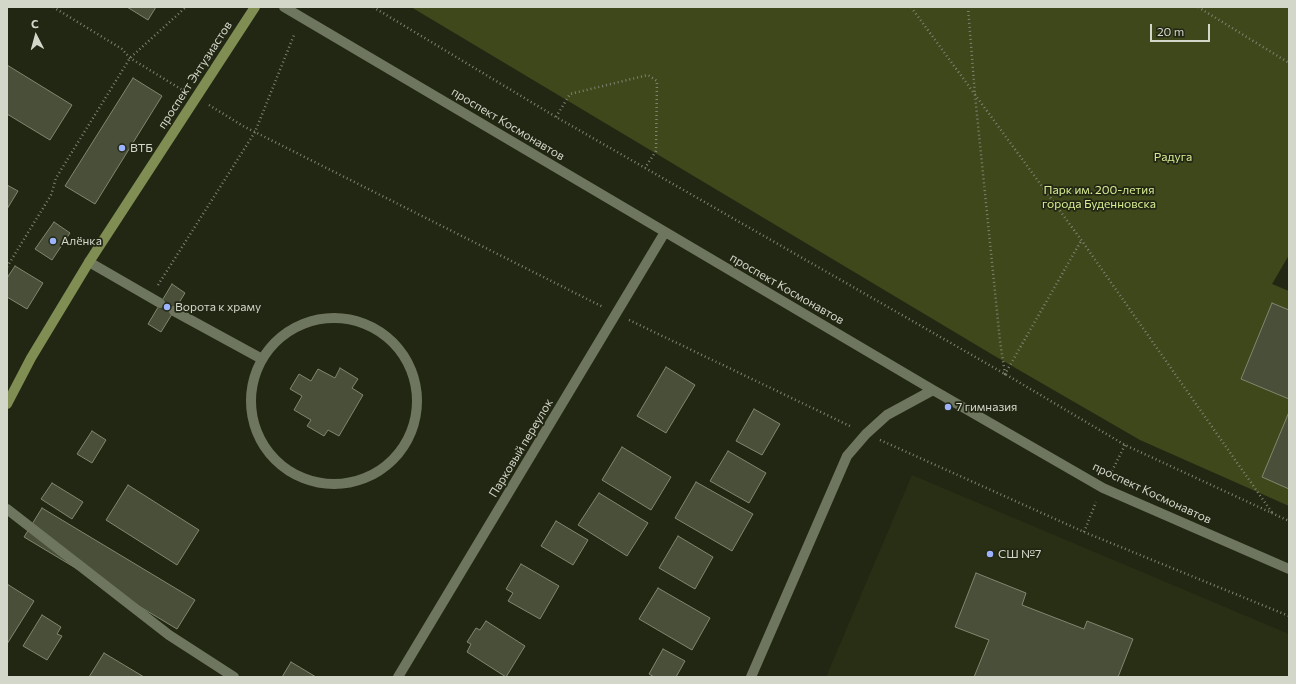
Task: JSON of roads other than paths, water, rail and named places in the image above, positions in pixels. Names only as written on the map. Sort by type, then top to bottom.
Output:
[{"type":"main road","name":"проспект Энтузиастов","points":[[7,404],[31,358],[89,262],[254,7]]},
{"type":"street","name":"проспект Космонавтов","points":[[284,7],[933,390],[1103,488],[1289,569]]},
{"type":"street","name":"Парковый переулок","points":[[398,677],[665,232]]},
{"type":"street","points":[[89,262],[160,302]]},
{"type":"street","points":[[174,311],[262,359]]},
{"type":"street","points":[[334,318],[364,322],[383,331],[398,346],[408,363],[415,385],[417,406],[413,428],[402,448],[388,463],[369,477],[349,483],[327,485],[303,480],[283,468],[267,451],[254,428],[251,400],[255,377],[262,359],[281,338],[308,324],[334,318]]},
{"type":"street","points":[[751,677],[847,456],[866,434],[887,415],[933,390]]},
{"type":"street","points":[[7,509],[169,635],[234,677]]},
{"type":"tunnel","points":[[160,303],[174,311]]},
{"type":"place","name":"ВТБ","points":[[122,148]]},
{"type":"place","name":"Алёнка","points":[[53,241]]},
{"type":"place","name":"Ворота к храму","points":[[167,307]]},
{"type":"place","name":"7 гимназия","points":[[948,407]]},
{"type":"place","name":"СШ №7","points":[[990,554]]},
{"type":"park label","name":"Радуга","points":[[1173,157]]},
{"type":"park label","name":"Парк им. 200-летия города Буденновска","points":[[1099,197]]}]
